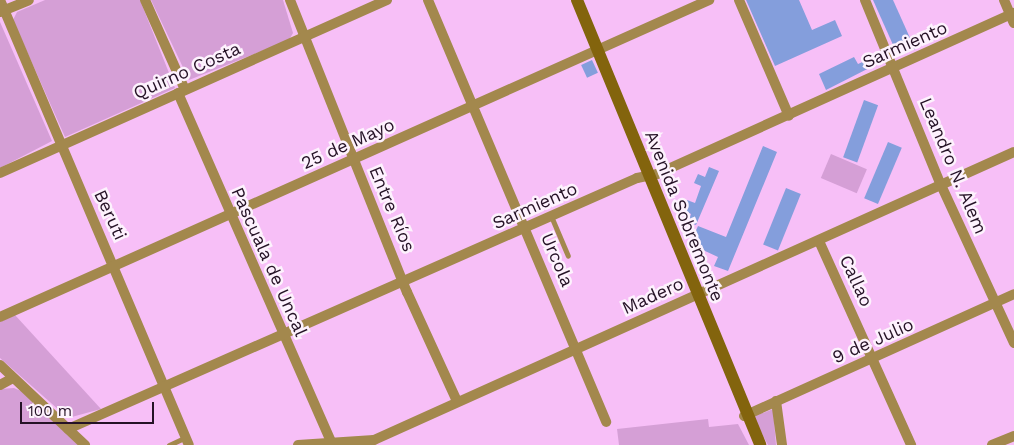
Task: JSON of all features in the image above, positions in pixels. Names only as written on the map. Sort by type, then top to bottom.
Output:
[{"type":"main road","name":"Avenida Sobremonte","points":[[577,0],[744,416],[760,445]]},
{"type":"street","name":"Beruti","points":[[0,0],[2,11],[60,146],[116,266],[188,441]]},
{"type":"street","points":[[2,11],[29,0]]},
{"type":"street","name":"Pascuala de Uncal","points":[[145,0],[231,214],[332,444]]},
{"type":"street","name":"Entre Ríos","points":[[290,0],[404,282],[457,401]]},
{"type":"street","name":"Quirno Costa","points":[[0,173],[387,0]]},
{"type":"street","name":"Urcola","points":[[428,0],[526,227],[606,422]]},
{"type":"street","name":"25 de Mayo","points":[[0,316],[116,266],[709,0]]},
{"type":"street","points":[[739,0],[789,116]]},
{"type":"street","name":"Leandro N. Alem","points":[[865,0],[895,68],[940,185],[1014,342]]},
{"type":"street","points":[[1004,0],[1013,17]]},
{"type":"street","name":"Sarmiento","points":[[68,429],[284,336],[551,216],[789,116],[1013,17]]},
{"type":"street","name":"Madero","points":[[298,445],[374,440],[457,401],[819,241],[1014,152]]},
{"type":"street","name":"Callao","points":[[819,241],[911,445]]},
{"type":"street","name":"9 de Julio","points":[[744,416],[1014,294]]},
{"type":"street","points":[[0,365],[85,445]]},
{"type":"street","points":[[0,385],[13,378]]},
{"type":"street","points":[[776,401],[782,445]]},
{"type":"street","points":[[992,445],[1014,436]]},
{"type":"lane","points":[[551,216],[568,256]]},
{"type":"lane","points":[[169,445],[188,441]]},
{"type":"shaded area","points":[[45,0],[140,0],[175,88],[65,137],[13,20],[17,12]]},
{"type":"shaded area","points":[[151,0],[283,0],[293,33],[289,40],[189,80]]},
{"type":"shaded area","points":[[0,22],[52,141],[0,168]]},
{"type":"shaded area","points":[[831,154],[867,169],[857,193],[821,178]]},
{"type":"shaded area","points":[[15,315],[101,409],[68,418],[0,358],[0,322]]},
{"type":"shaded area","points":[[14,388],[21,391],[78,445],[0,445],[0,389]]},
{"type":"shaded area","points":[[773,409],[776,445],[768,445],[753,417]]},
{"type":"shaded area","points":[[708,419],[709,427],[738,424],[749,445],[619,445],[617,429]]},
{"type":"building","points":[[746,0],[799,0],[812,30],[835,20],[842,36],[775,66]]},
{"type":"building","points":[[873,0],[893,0],[915,49],[898,56]]},
{"type":"building","points":[[878,55],[881,62],[826,90],[819,74],[854,57],[858,64]]},
{"type":"building","points":[[592,60],[598,73],[587,78],[581,65]]},
{"type":"building","points":[[864,100],[878,105],[857,162],[843,157]]},
{"type":"building","points":[[888,142],[902,148],[878,204],[864,198]]},
{"type":"building","points":[[763,146],[777,152],[728,271],[714,266],[718,257],[690,244],[698,226],[726,237]]},
{"type":"building","points":[[709,167],[719,171],[696,225],[688,222],[691,214],[683,210],[687,200],[695,203],[701,186],[694,183],[698,174],[705,177]]},
{"type":"building","points":[[786,188],[801,194],[778,251],[763,245]]}]
